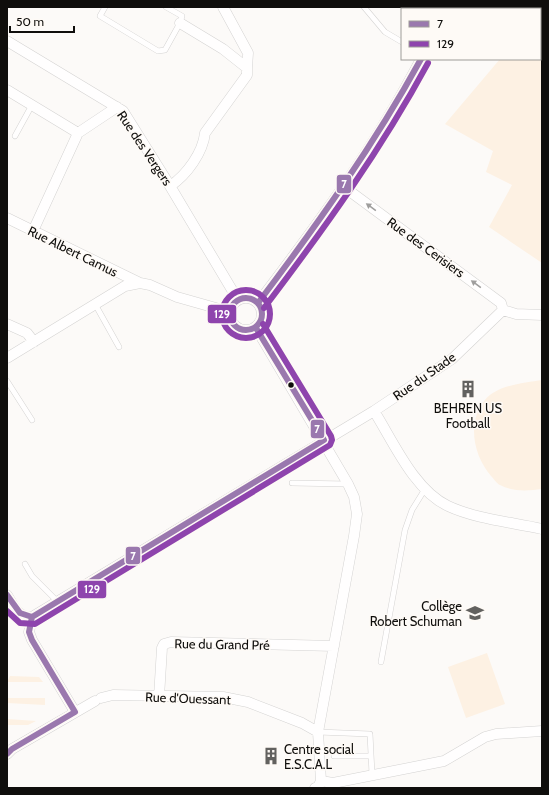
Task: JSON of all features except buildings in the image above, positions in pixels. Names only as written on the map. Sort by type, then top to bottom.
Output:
[{"type":"street","points":[[170,186],[180,180],[204,145],[205,133],[247,75],[248,53],[223,7]]},
{"type":"street","points":[[180,23],[223,49],[247,68]]},
{"type":"street","name":"Rue des Vergers","points":[[7,41],[123,111],[238,300]]},
{"type":"street","points":[[258,303],[344,187],[396,107],[420,60]]},
{"type":"street","points":[[7,90],[78,133]]},
{"type":"street","points":[[33,231],[78,133],[117,107]]},
{"type":"street","name":"Rue des Cerisiers","points":[[344,187],[501,303],[503,310]]},
{"type":"street","name":"Rue Albert Camus","points":[[7,218],[140,283],[150,285],[181,299],[230,312]]},
{"type":"street","points":[[7,358],[125,286],[140,283]]},
{"type":"street","points":[[247,298],[258,303],[263,314],[261,322],[256,328],[249,331],[240,330],[231,320],[230,312],[233,305],[238,300],[247,298]]},
{"type":"street","points":[[503,310],[516,314],[542,315]]},
{"type":"street","name":"Rue du Stade","points":[[32,618],[374,411],[452,359],[503,310]]},
{"type":"street","points":[[7,324],[27,333],[34,342]]},
{"type":"street","points":[[256,328],[324,440],[348,484],[354,497],[357,514],[318,732],[318,784],[333,783],[372,774],[414,768],[444,761],[485,737],[503,733],[542,731]]},
{"type":"street","points":[[374,411],[416,478],[435,498],[459,510],[542,529]]},
{"type":"street","points":[[7,595],[20,614],[27,618],[32,618],[29,632],[32,640],[75,712]]},
{"type":"street","name":"Rue du Grand Pré","points":[[159,697],[162,648],[164,644],[171,642],[334,646]]},
{"type":"street","name":"Rue d'Ouessant","points":[[7,754],[12,749],[75,712],[98,700],[113,695],[223,697],[248,702],[302,723],[318,732]]},
{"type":"lane","points":[[105,7],[100,16],[158,51],[165,50],[180,23],[182,16],[166,7]]},
{"type":"lane","points":[[364,7],[385,32],[401,41]]},
{"type":"lane","points":[[14,136],[32,105]]},
{"type":"lane","points":[[95,304],[119,347]]},
{"type":"lane","points":[[7,381],[32,420]]},
{"type":"lane","points":[[292,483],[348,484]]},
{"type":"lane","points":[[381,662],[405,530],[412,510],[425,489]]},
{"type":"lane","points":[[25,564],[32,576],[58,602]]},
{"type":"lane","points":[[318,732],[370,734],[372,774]]},
{"type":"lane","points":[[334,756],[371,756]]},
{"type":"shaded area","points":[[542,10],[542,263],[489,227],[512,185],[486,172],[493,151],[445,124],[499,60],[541,60]]},
{"type":"shaded area","points":[[542,380],[542,489],[510,489],[499,484],[491,476],[480,459],[474,439],[476,419],[479,409],[485,400],[496,391],[519,384]]},
{"type":"shaded area","points":[[487,653],[505,704],[466,718],[448,667]]},
{"type":"shaded area","points":[[10,676],[39,677],[43,682],[7,682]]},
{"type":"shaded area","points":[[7,698],[45,698],[45,705],[7,703]]},
{"type":"shaded area","points":[[7,719],[36,721],[28,725],[8,725]]},
{"type":"transit line","name":"7","points":[[258,303],[344,184],[384,122],[420,60]]},
{"type":"transit line","name":"129","points":[[264,308],[351,188],[391,127],[428,63]]},
{"type":"transit line","name":"129","points":[[241,290],[251,290],[263,297],[270,309],[270,314],[270,319],[263,331],[251,338],[241,338],[233,334],[226,327],[222,319],[222,309],[226,301],[233,294],[241,290]]},
{"type":"transit line","name":"7","points":[[243,298],[249,298],[259,305],[262,314],[261,320],[255,327],[249,330],[243,330],[233,323],[230,317],[230,311],[237,301],[243,298]]},
{"type":"transit line","name":"129","points":[[7,611],[20,623],[35,624],[330,445],[332,440],[331,436],[263,324]]},
{"type":"transit line","name":"7","points":[[32,617],[324,440],[256,328]]},
{"type":"transit line","name":"7","points":[[7,595],[20,613],[32,617]]},
{"type":"transit line","name":"7","points":[[7,754],[12,749],[75,712],[32,640],[29,632],[32,617]]},
{"type":"place","name":"BEHREN US Football","points":[[468,389]]},
{"type":"place","name":"Collège Robert Schuman","points":[[475,613]]},
{"type":"place","name":"Centre social E.S.C.A.L","points":[[271,756]]}]
